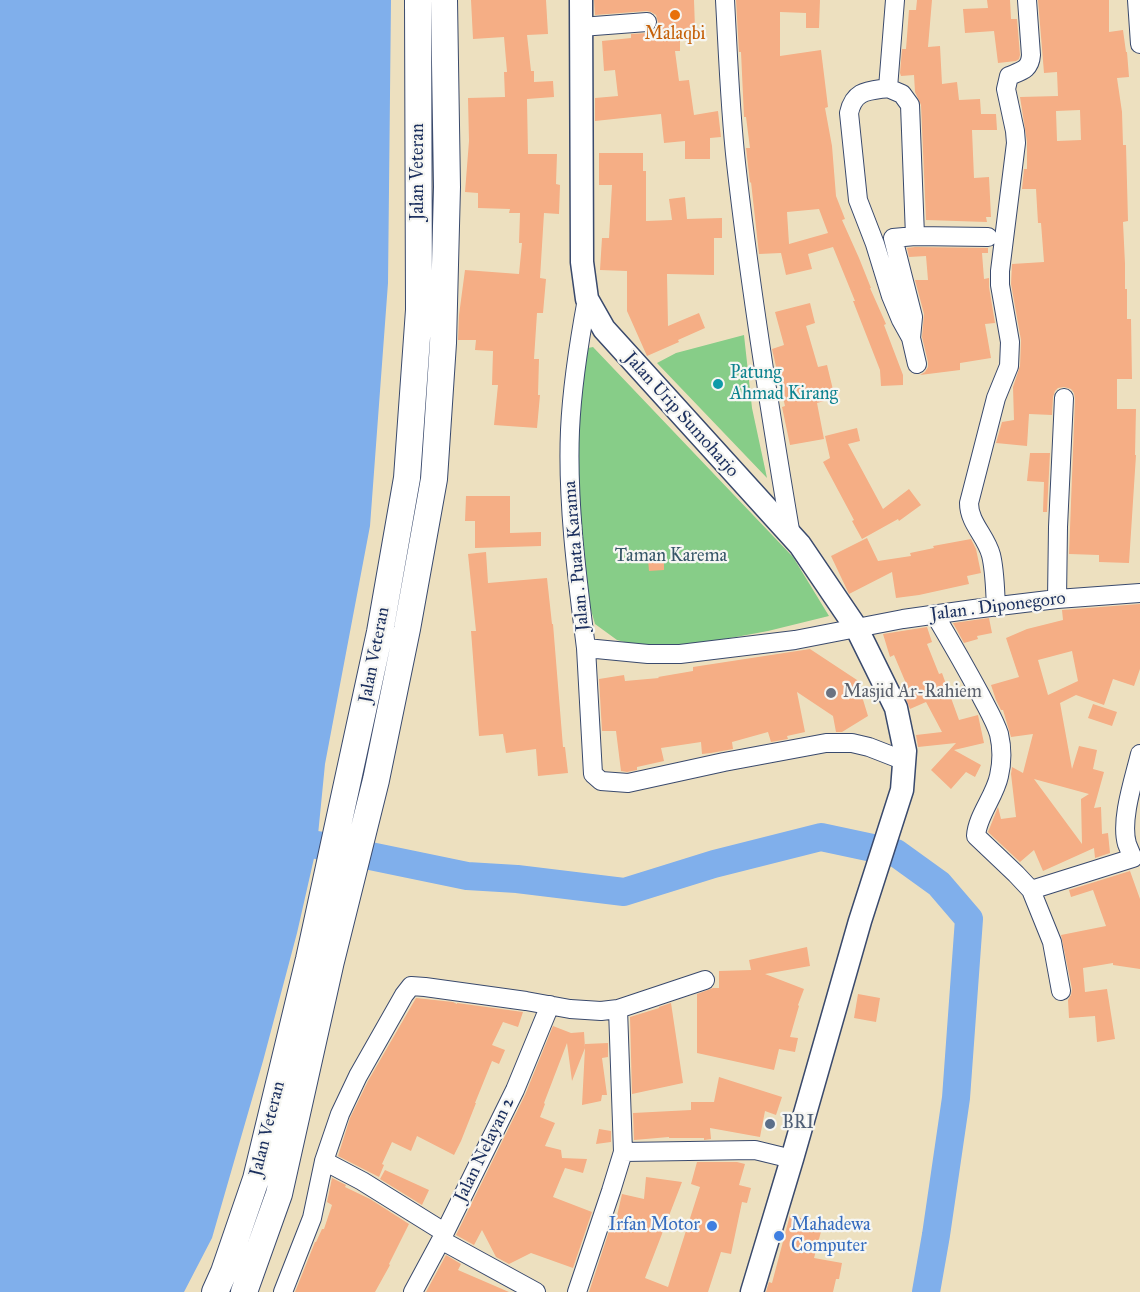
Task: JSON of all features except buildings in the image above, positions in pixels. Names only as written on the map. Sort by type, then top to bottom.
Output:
[{"type":"highway","name":"Jalan Veteran","points":[[244,1292],[279,1194],[350,773],[380,632],[407,478],[419,310],[418,0]]},
{"type":"highway","name":"Jalan Veteran","points":[[215,1292],[256,1179],[376,780],[407,629],[434,479],[443,343],[447,187],[444,0]]},
{"type":"main road","name":"Jalan Urip Sumoharjo","points":[[581,0],[582,262],[587,299],[604,329],[800,545],[857,629],[896,708],[906,751],[902,790],[860,921],[752,1292]]},
{"type":"street","points":[[725,0],[728,71],[736,162],[766,388],[791,536]]},
{"type":"street","points":[[888,88],[895,0]]},
{"type":"street","points":[[996,607],[991,554],[971,518],[969,502],[996,398],[1009,366],[1010,342],[1000,285],[1000,271],[1016,143],[1006,89],[1010,76],[1027,68],[1030,62],[1027,0]]},
{"type":"street","points":[[1137,0],[1140,44]]},
{"type":"street","points":[[581,27],[647,22]]},
{"type":"street","points":[[915,236],[910,105],[902,94],[888,88],[862,92],[853,101],[849,113],[858,200],[897,312],[911,338],[917,364]]},
{"type":"street","points":[[874,244],[893,238],[915,236],[988,237]]},
{"type":"street","points":[[893,238],[913,316],[911,338]]},
{"type":"street","name":"Jalan . Puata Karama","points":[[587,299],[576,358],[570,430],[570,484],[585,648],[648,654],[680,654],[795,640],[857,629]]},
{"type":"street","points":[[1057,599],[1064,398]]},
{"type":"street","name":"Jalan . Diponegoro","points":[[857,629],[903,619],[1057,599],[1140,593]]},
{"type":"street","points":[[934,615],[970,676],[995,723],[999,736],[1001,751],[999,776],[976,829],[977,839],[1031,890],[1052,942],[1061,991]]},
{"type":"street","points":[[585,648],[593,774],[600,781],[627,783],[826,743],[852,743],[905,761]]},
{"type":"street","points":[[1031,890],[1136,861],[1127,843],[1126,821],[1140,754]]},
{"type":"street","points":[[283,1292],[312,1218],[324,1161],[340,1114],[358,1076],[411,986],[570,1009],[592,1010],[618,1009],[705,980]]},
{"type":"street","name":"Jalan Nelayan 2","points":[[413,1292],[516,1090],[550,1005]]},
{"type":"street","points":[[577,1292],[623,1152],[618,1009]]},
{"type":"street","points":[[623,1152],[755,1150],[792,1160]]},
{"type":"street","points":[[324,1161],[362,1181],[443,1236],[536,1292]]},
{"type":"green space","points":[[744,335],[752,408],[767,478],[657,363],[676,353]]},
{"type":"green space","name":"Taman Karema","points":[[593,347],[793,557],[829,616],[768,631],[693,645],[650,649],[617,640],[595,624],[583,582],[576,483],[583,349]]},
{"type":"water","points":[[0,0],[391,0],[388,283],[370,526],[325,764],[317,845],[297,933],[212,1238],[184,1292],[0,1292]]},
{"type":"waterway","points":[[317,845],[467,876],[517,879],[624,892],[714,864],[821,837],[896,853],[939,884],[969,919],[956,1098],[926,1292]]},
{"type":"place","name":"Malaqbi","points":[[675,15]]},
{"type":"place","name":"Patung Ahmad Kirang","points":[[718,384]]},
{"type":"place","name":"Masjid Ar-Rahiem","points":[[831,693]]},
{"type":"place","name":"BRI","points":[[770,1124]]},
{"type":"place","name":"Irfan Motor","points":[[712,1226]]},
{"type":"place","name":"Mahadewa Computer","points":[[779,1236]]}]
